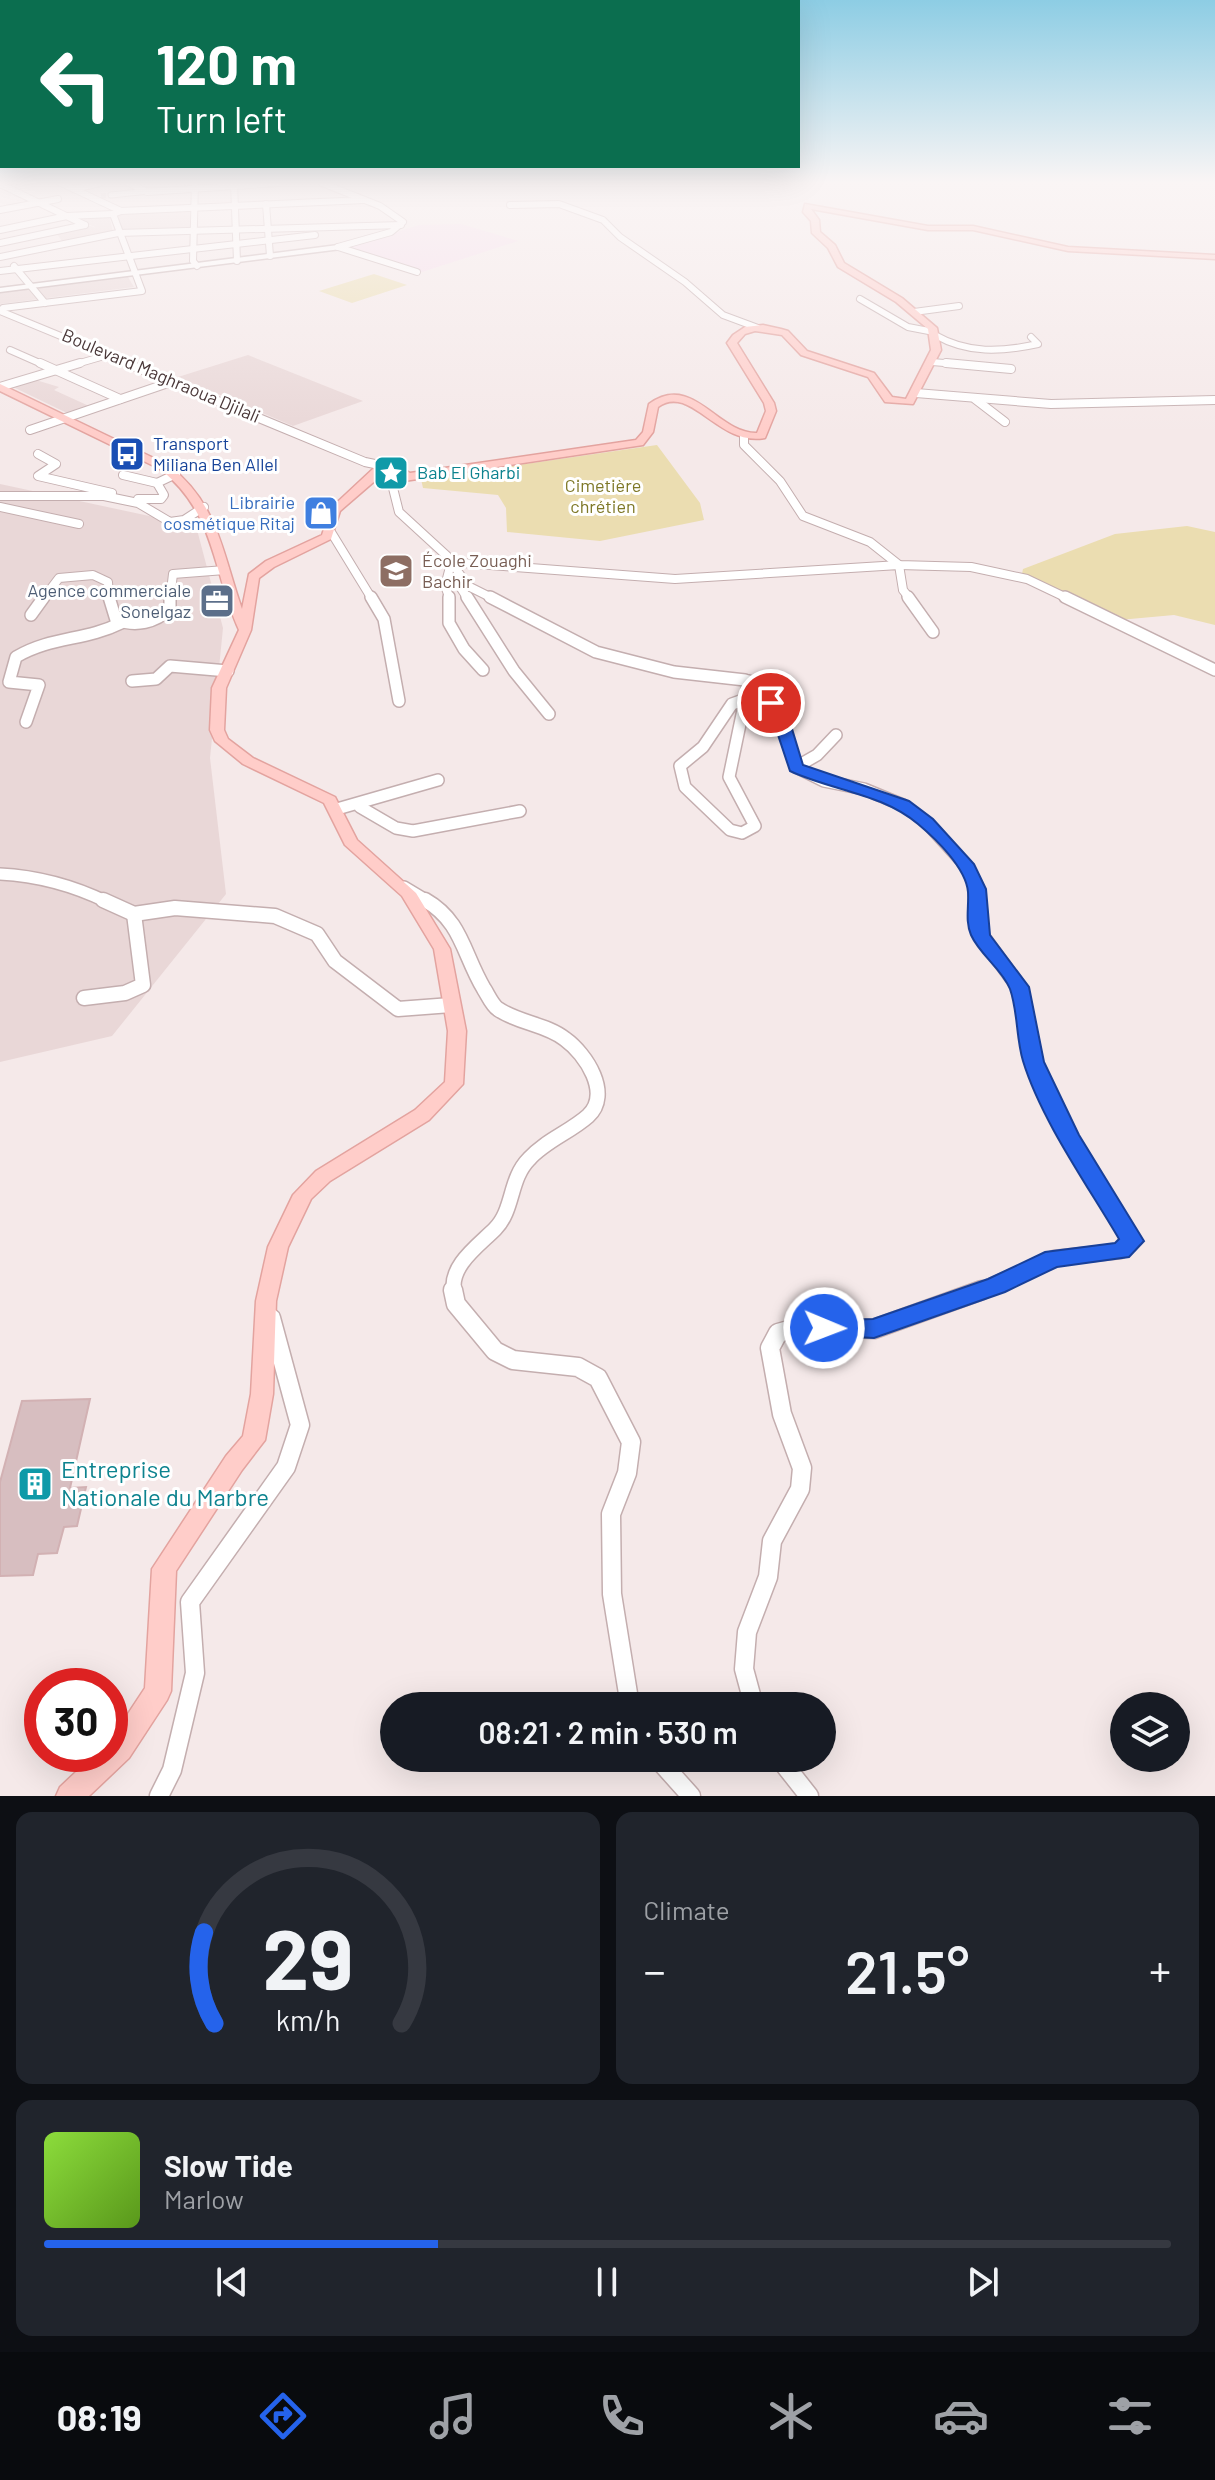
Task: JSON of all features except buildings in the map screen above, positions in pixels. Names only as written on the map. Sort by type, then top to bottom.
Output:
[{"type":"main road","points":[[69,1796],[120,1749],[158,1691],[164,1569],[234,1463],[254,1440],[262,1394],[266,1301],[278,1247],[303,1195],[323,1176],[422,1115],[454,1084],[458,1052],[442,949],[408,893],[350,842],[337,809],[330,800],[248,761],[222,741],[216,712],[219,688],[245,630],[253,577],[270,564],[317,544],[331,532],[335,510],[350,496],[388,474],[443,472],[639,443],[648,432],[653,406],[663,399],[692,402],[744,436],[763,434],[771,411],[764,392],[732,343],[741,332],[758,328],[785,333],[804,353],[871,375],[887,399],[909,402],[932,362],[934,334],[914,312],[844,267]]},
{"type":"main road","points":[[0,387],[176,474],[204,507],[245,630]]},
{"type":"street","points":[[14,267],[45,303]]},
{"type":"street","points":[[0,271],[44,267]]},
{"type":"street","points":[[0,310],[142,291],[130,267]]},
{"type":"street","points":[[0,290],[190,267]]},
{"type":"street","points":[[401,267],[417,272]]},
{"type":"street","points":[[659,267],[684,281],[727,317],[758,328]]},
{"type":"street","points":[[85,280],[95,297]]},
{"type":"street","points":[[860,299],[908,327],[934,334],[953,347],[971,350],[1038,344],[1031,337]]},
{"type":"street","points":[[10,313],[22,306]]},
{"type":"street","points":[[914,312],[959,306]]},
{"type":"street","name":"Boulevard Maghraoua Djilali","points":[[0,310],[365,462]]},
{"type":"street","points":[[10,350],[120,399]]},
{"type":"street","points":[[0,387],[111,354]]},
{"type":"street","points":[[932,362],[1011,369]]},
{"type":"street","points":[[30,430],[174,381]]},
{"type":"street","points":[[916,393],[1080,405],[1215,400]]},
{"type":"street","points":[[975,399],[1005,422]]},
{"type":"street","points":[[744,436],[744,445],[780,481],[803,516],[870,542],[886,558],[899,565]]},
{"type":"street","points":[[38,454],[56,464],[38,476],[149,501],[164,495],[157,483]]},
{"type":"street","points":[[365,462],[388,474],[399,512],[450,563],[468,586],[596,652],[674,672],[749,681],[761,688],[771,703],[784,729],[796,767],[824,781],[864,789],[903,805],[935,830],[968,868],[977,889],[977,921],[981,935],[1019,987],[1034,1062],[1069,1137],[1132,1241],[1121,1251],[1054,1258],[997,1285],[874,1329],[803,1326],[778,1333],[770,1348],[782,1414],[802,1468],[800,1489],[772,1541],[768,1577],[747,1632],[744,1669],[750,1692]]},
{"type":"street","points":[[365,462],[388,474]]},
{"type":"street","points":[[123,475],[157,483],[176,474]]},
{"type":"street","points":[[0,496],[55,494],[119,499],[139,503],[169,522],[183,520],[204,507]]},
{"type":"street","points":[[0,507],[79,524]]},
{"type":"street","points":[[331,532],[384,619],[399,701]]},
{"type":"street","points":[[450,563],[675,579],[824,567],[971,567],[1027,579],[1215,670]]},
{"type":"street","points":[[450,563],[445,586],[451,603],[449,623],[464,649],[483,670]]},
{"type":"street","points":[[450,563],[470,605],[514,671],[549,714]]},
{"type":"street","points":[[899,565],[903,590],[933,632]]},
{"type":"street","points":[[26,722],[39,685],[9,682],[16,657],[40,643],[99,634],[121,623],[143,622],[164,616],[170,609],[169,583],[173,574],[225,570]]},
{"type":"street","points":[[31,615],[59,578],[93,575],[108,582],[111,614],[121,623]]},
{"type":"street","points":[[132,681],[156,679],[170,666],[228,671]]},
{"type":"street","points":[[746,699],[732,704],[703,747],[680,766],[685,787],[730,830],[742,833],[755,826],[729,777],[746,699],[749,681]]},
{"type":"street","points":[[796,767],[817,755],[836,735]]},
{"type":"street","points":[[360,807],[415,784],[438,780]]},
{"type":"street","points":[[337,809],[374,809],[397,829],[407,832],[520,811]]},
{"type":"street","points":[[0,874],[36,876],[78,888],[134,914],[175,908],[275,916],[317,934],[335,961],[398,1009],[451,1005]]},
{"type":"street","points":[[400,885],[445,911],[454,924],[470,966],[496,1008],[566,1039],[598,1081],[599,1101],[589,1115],[531,1156],[516,1173],[504,1220],[462,1262],[452,1282],[456,1304],[495,1351],[513,1360],[578,1367],[598,1378],[631,1442],[627,1473],[611,1514],[612,1594],[625,1692]]},
{"type":"street","points":[[84,998],[137,990],[143,985],[134,914]]},
{"type":"street","points":[[159,1796],[172,1770],[195,1673],[190,1602],[286,1467],[300,1425],[266,1301]]},
{"type":"street","points":[[670,1772],[691,1796]]},
{"type":"street","points":[[790,1772],[809,1796]]},
{"type":"shaded area","points":[[407,267],[438,267],[422,272]]},
{"type":"shaded area","points":[[128,277],[134,287],[0,304],[0,293]]},
{"type":"shaded area","points":[[248,355],[363,401],[293,426],[178,377]]},
{"type":"shaded area","points":[[36,380],[59,387],[54,390],[89,406],[67,413],[13,387]]},
{"type":"shaded area","points":[[0,484],[196,526],[223,628],[210,758],[226,894],[112,1036],[0,1062]]},
{"type":"green space","points":[[374,274],[407,285],[352,303],[319,291]]},
{"type":"green space","name":"Cimetière chrétien","points":[[657,445],[700,503],[704,520],[600,541],[507,532],[506,508],[498,495],[423,488],[421,479]]},
{"type":"green space","points":[[1187,526],[1215,532],[1215,625],[1174,615],[1119,620],[1070,594],[1022,574],[1023,569],[1115,534]]},
{"type":"place","name":"Transport Miliana Ben Allel","points":[[127,454]]},
{"type":"place","name":"Bab El Gharbi","points":[[391,473]]},
{"type":"place","name":"Librairie cosmétique Ritaj","points":[[321,513]]},
{"type":"place","name":"École Zouaghi Bachir","points":[[396,571]]},
{"type":"place","name":"Agence commerciale Sonelgaz","points":[[217,601]]},
{"type":"place","name":"Entreprise Nationale du Marbre","points":[[35,1484]]},
{"type":"route","points":[[771,703],[784,729],[790,757],[796,767],[824,781],[864,789],[903,805],[927,823],[968,868],[977,889],[977,921],[981,935],[1019,987],[1034,1062],[1069,1137],[1132,1241],[1121,1251],[1054,1258],[997,1285],[874,1329],[824,1328]]}]
